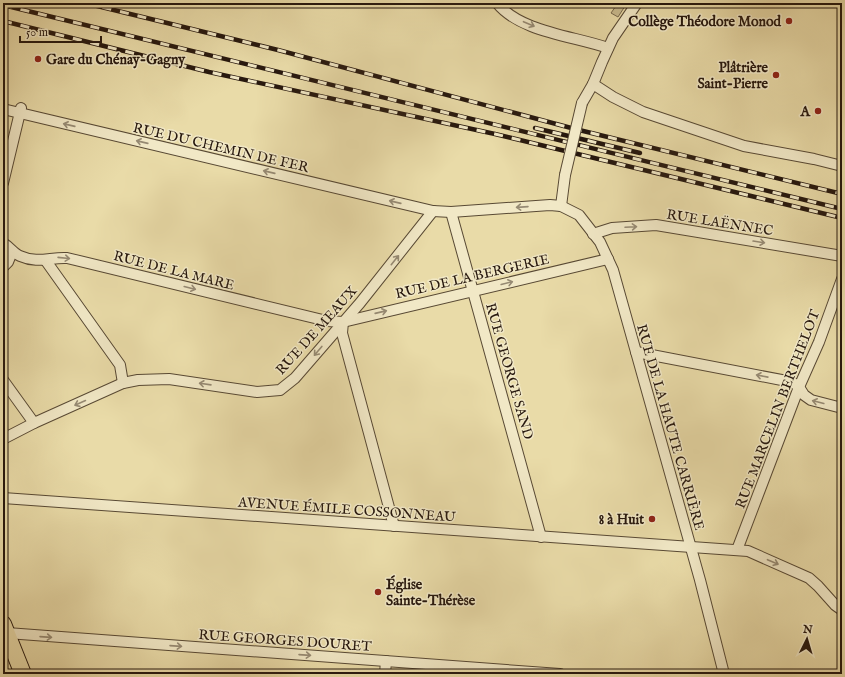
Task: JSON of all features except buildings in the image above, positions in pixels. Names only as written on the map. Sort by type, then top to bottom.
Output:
[{"type":"main road","points":[[4,627],[23,674]]},
{"type":"street","points":[[497,3],[502,10],[529,25],[548,32],[594,43],[608,48]]},
{"type":"street","points":[[433,211],[451,212],[546,205],[561,206],[565,175],[582,104],[593,84],[608,48],[637,3]]},
{"type":"street","points":[[593,84],[613,97],[643,112],[744,146],[814,159],[842,166]]},
{"type":"street","name":"RUE DU CHEMIN DE FER","points":[[3,109],[21,111],[433,211]]},
{"type":"street","points":[[3,183],[21,111]]},
{"type":"street","name":"RUE DE LA HAUTE CARRIÈRE","points":[[561,206],[579,215],[600,242],[608,259],[636,352],[724,674]]},
{"type":"street","name":"RUE DE MEAUX","points":[[3,439],[34,423],[123,383],[138,380],[169,379],[257,392],[280,390],[295,378],[343,322],[423,226],[433,211]]},
{"type":"street","name":"RUE GEORGE SAND","points":[[451,212],[541,537]]},
{"type":"street","name":"RUE LAËNNEC","points":[[593,234],[612,228],[656,225],[842,256]]},
{"type":"street","name":"RUE DE LA MARE","points":[[3,243],[8,246],[12,252],[22,257],[35,260],[46,260],[55,257],[67,258],[327,321],[343,322]]},
{"type":"street","points":[[3,267],[8,262],[12,252]]},
{"type":"street","name":"RUE DE LA BERGERIE","points":[[343,322],[608,259]]},
{"type":"street","points":[[46,260],[120,365],[123,383]]},
{"type":"street","name":"RUE MARCELIN BERTHELOT","points":[[737,550],[799,387],[819,342],[842,279]]},
{"type":"street","points":[[343,322],[342,333],[394,526]]},
{"type":"street","points":[[636,352],[792,382],[811,400],[842,408]]},
{"type":"street","points":[[3,380],[34,423]]},
{"type":"street","name":"AVENUE ÉMILE COSSONNEAU","points":[[3,498],[748,551],[809,578],[835,605],[842,610]]},
{"type":"street","name":"RUE GEORGES DOURET","points":[[4,627],[386,661],[560,674]]},
{"type":"street","points":[[385,674],[386,661]]},
{"type":"shaded area","points":[[618,3],[627,3],[618,17],[611,13]]},
{"type":"railway","points":[[85,3],[278,50],[575,129],[842,194]]},
{"type":"railway","points":[[3,5],[842,209]]},
{"type":"railway","points":[[3,21],[209,72],[495,134],[842,218]]},
{"type":"railway","points":[[535,128],[640,153]]},
{"type":"place","name":"Collège Théodore Monod","points":[[789,21]]},
{"type":"place","name":"Gare du Chénay-Gagny","points":[[38,59]]},
{"type":"place","name":"Plâtrière Saint-Pierre","points":[[776,75]]},
{"type":"place","name":"A","points":[[818,111]]},
{"type":"place","name":"8 à Huit","points":[[652,519]]},
{"type":"place","name":"Église Sainte-Thérèse","points":[[378,592]]}]
